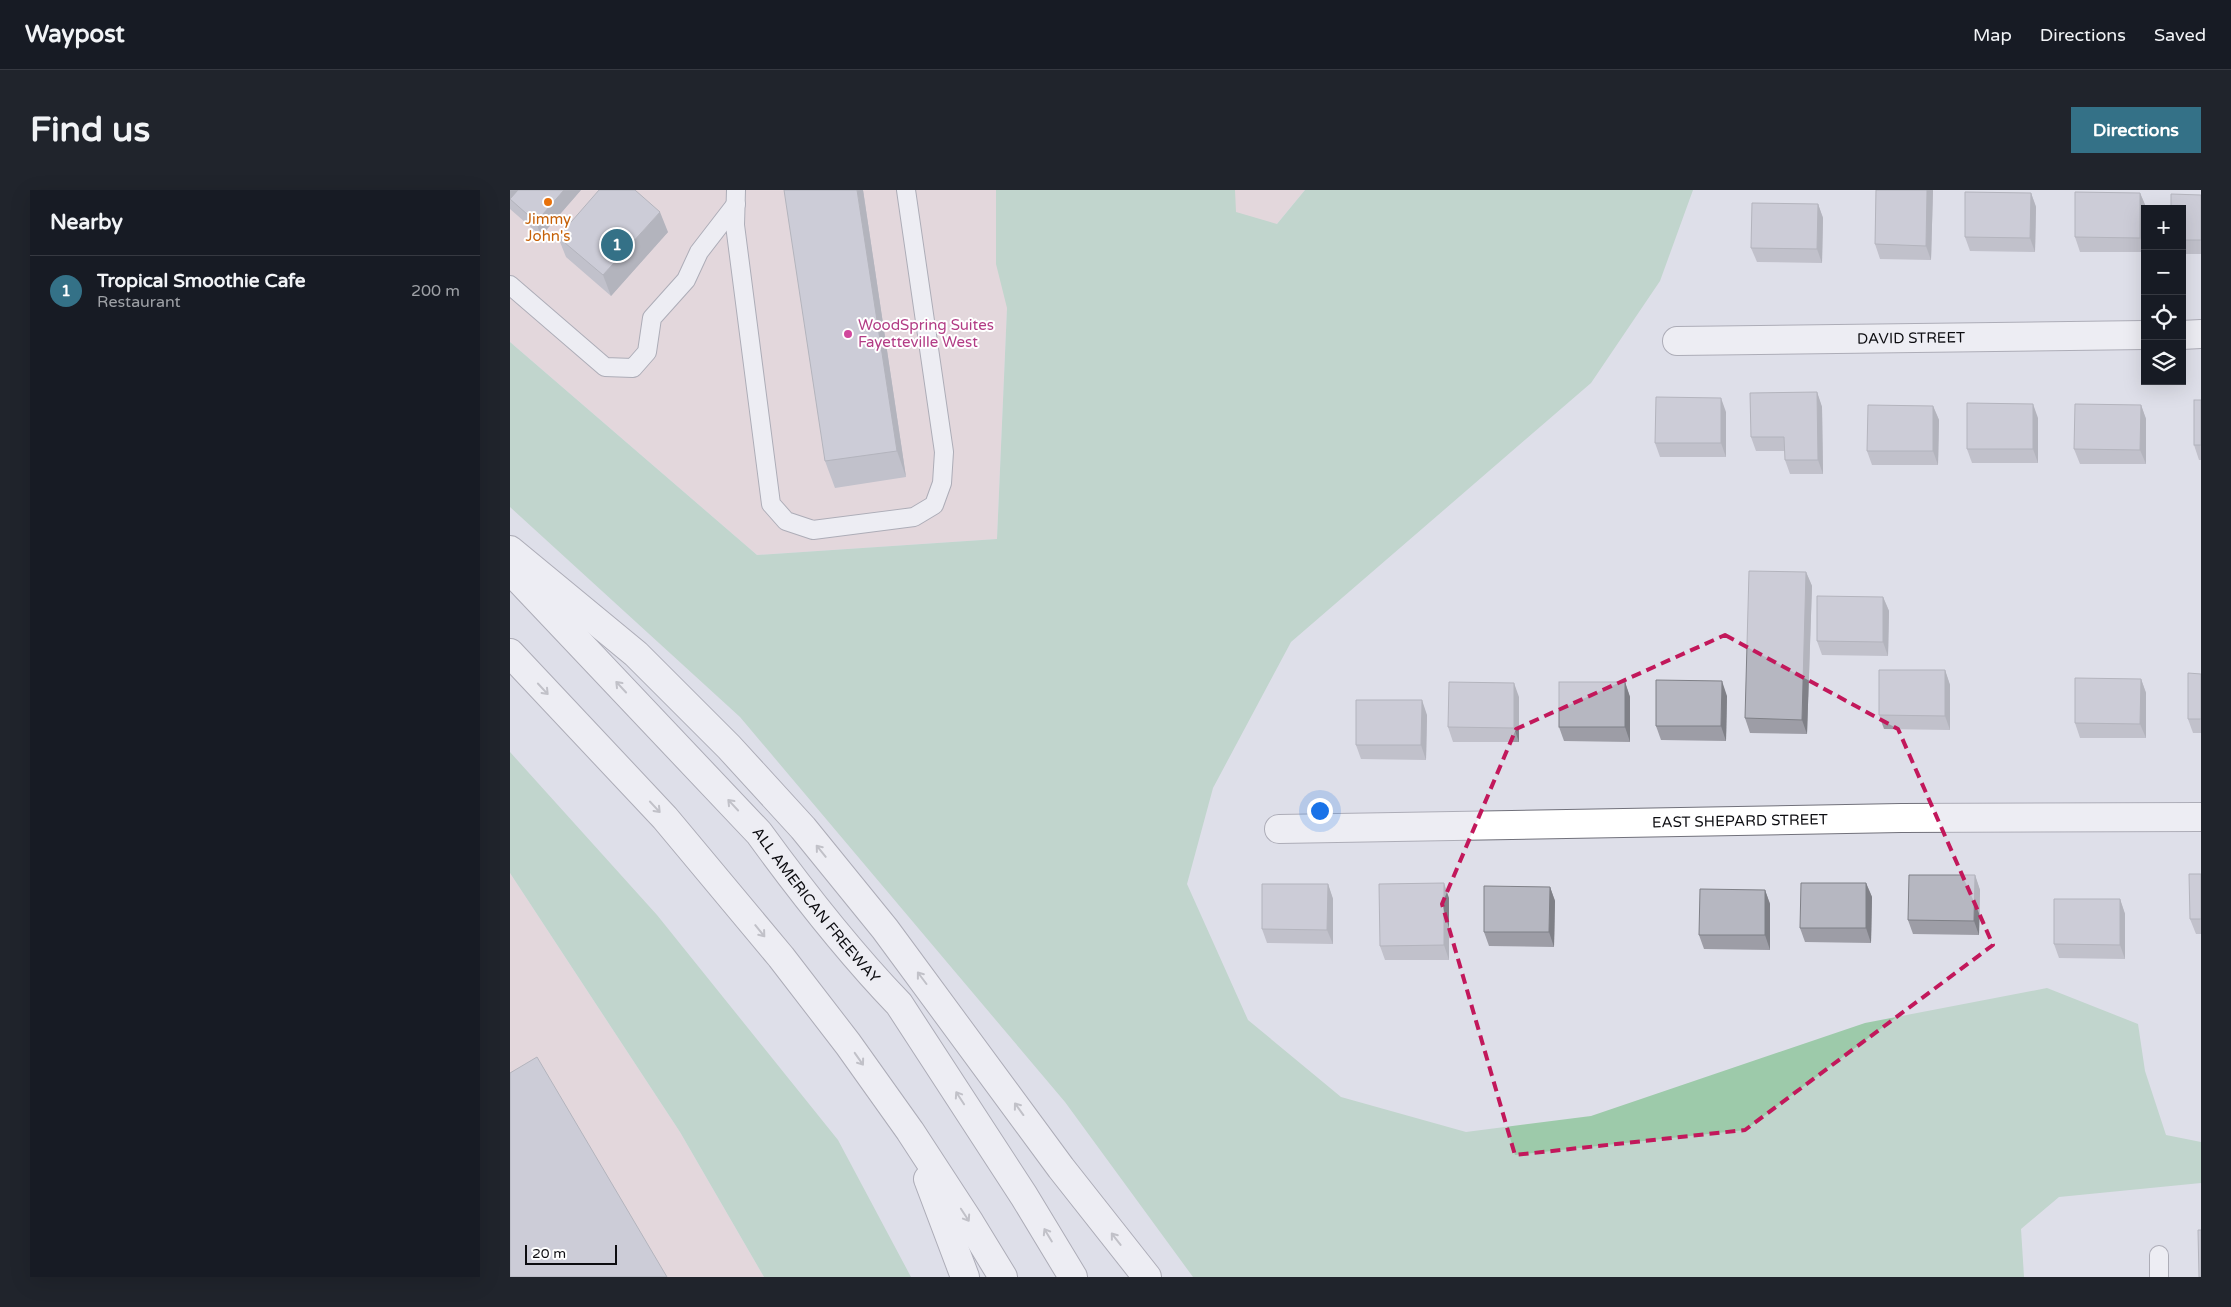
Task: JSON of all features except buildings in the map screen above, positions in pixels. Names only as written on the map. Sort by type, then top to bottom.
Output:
[{"type":"main road","points":[[2186,335],[2201,334]]},
{"type":"main road","name":"DAVID STREET","points":[[1677,341],[2141,335]]},
{"type":"main road","points":[[510,550],[636,654],[729,747],[803,828],[885,929],[1061,1168],[1147,1277]]},
{"type":"main road","name":"ALL AMERICAN FREEWAY","points":[[510,570],[759,833],[786,870],[870,973],[899,1004],[1024,1196],[1073,1277]]},
{"type":"main road","points":[[510,654],[665,818],[781,957],[848,1044],[910,1131],[1003,1277]]},
{"type":"main road","name":"EAST SHEPARD STREET","points":[[1279,829],[1882,818],[2201,817]]},
{"type":"main road","points":[[910,1131],[965,1277]]},
{"type":"lane","points":[[736,197],[735,225],[771,504],[786,521],[813,530],[914,517],[934,506],[942,483],[944,452],[906,190]]},
{"type":"lane","points":[[510,285],[605,367],[633,368],[647,352],[652,318],[686,280],[699,252],[736,197]]},
{"type":"lane","points":[[2158,1255],[2159,1277]]},
{"type":"highlighted area","points":[[1725,635],[1898,729],[1993,945],[1745,1130],[1515,1155],[1442,904],[1516,729]]},
{"type":"shaded area","points":[[510,190],[1305,190],[1277,224],[1007,308],[997,539],[757,555],[510,342]]},
{"type":"shaded area","points":[[510,873],[680,1132],[764,1277],[510,1277]]},
{"type":"green space","points":[[996,190],[1235,190],[1236,212],[1277,224],[1305,190],[1693,190],[1660,281],[1591,383],[1291,642],[1213,788],[1187,884],[1248,1020],[1341,1097],[1466,1132],[1591,1116],[1865,1023],[2047,988],[2138,1024],[2145,1071],[2166,1135],[2201,1142],[2201,1183],[2059,1197],[2021,1229],[2024,1277],[1193,1277],[1065,1102],[740,717],[510,507],[510,342],[757,555],[997,539],[1007,308],[996,264]]},
{"type":"green space","points":[[510,752],[657,915],[838,1140],[911,1277],[764,1277],[680,1132],[510,873]]},
{"type":"place","name":"Jimmy John's","points":[[548,202]]},
{"type":"place","name":"Tropical Smoothie Cafe","points":[[617,245]]},
{"type":"place","name":"WoodSpring Suites Fayetteville West","points":[[848,334]]}]
